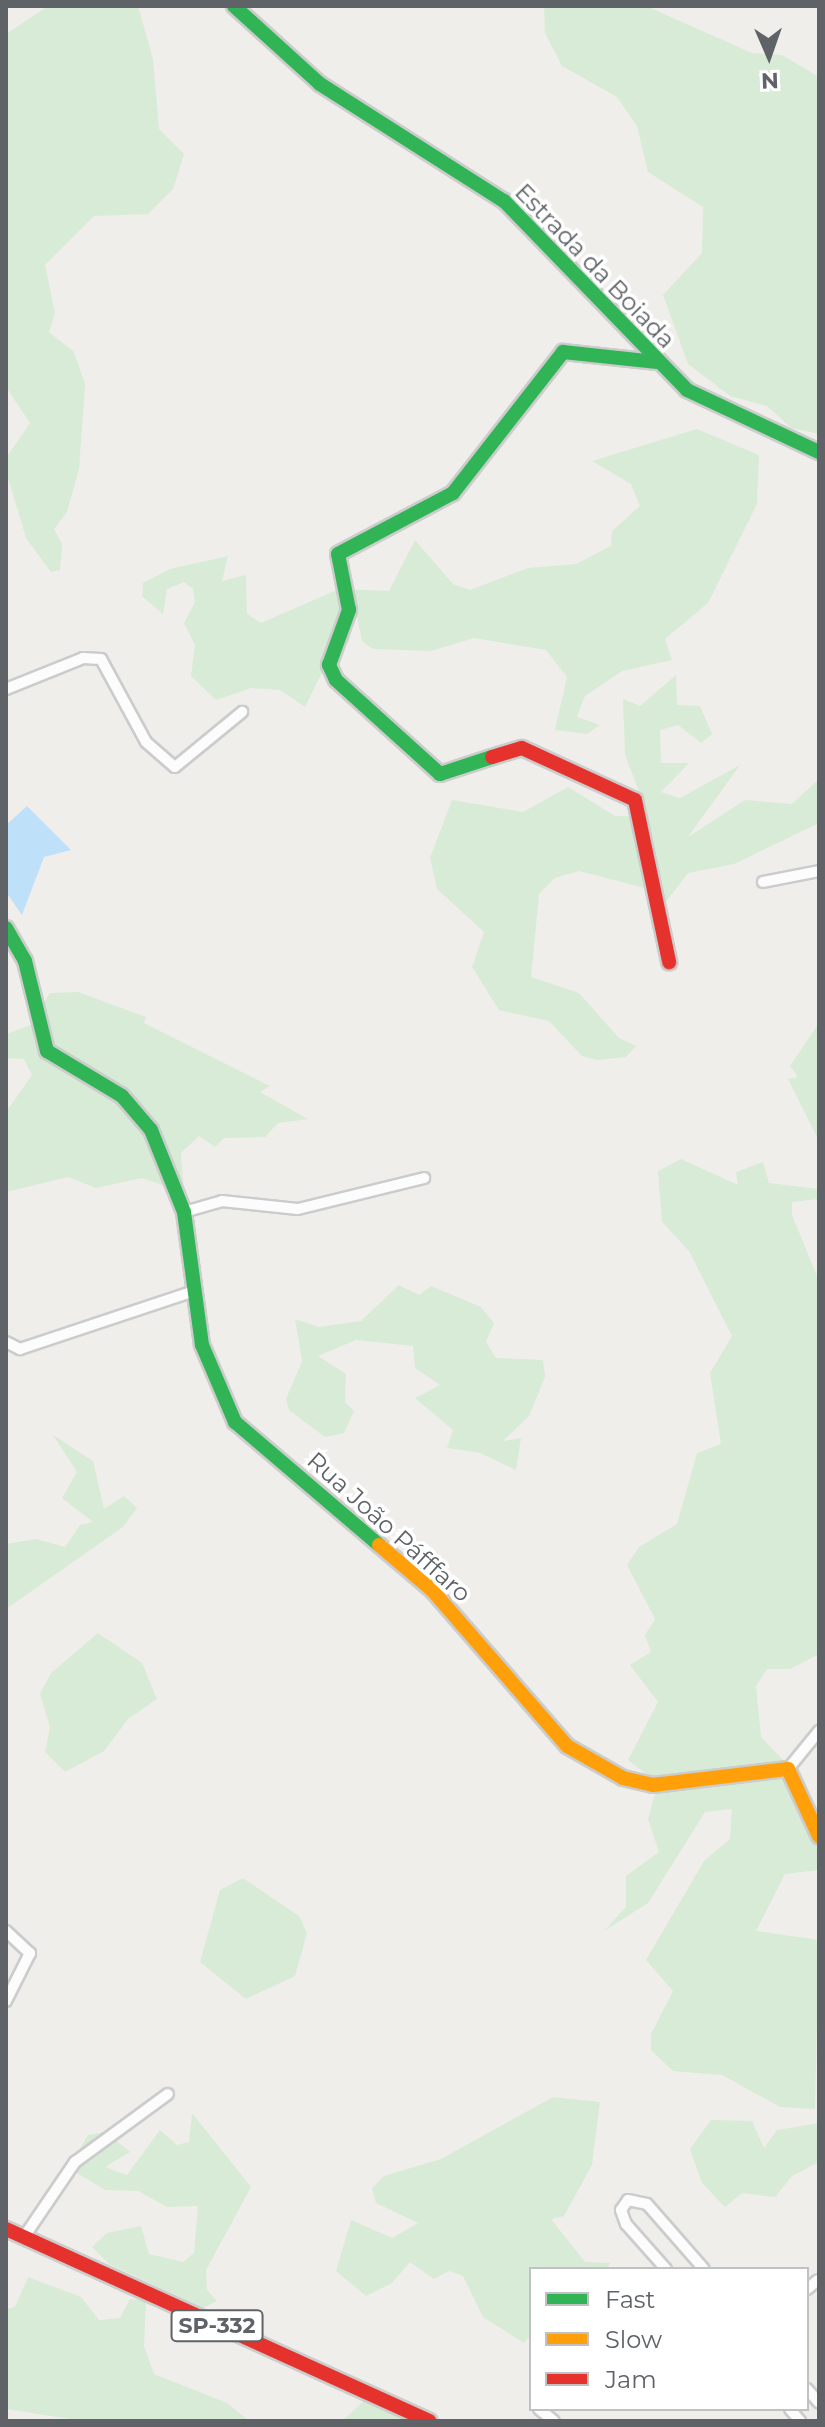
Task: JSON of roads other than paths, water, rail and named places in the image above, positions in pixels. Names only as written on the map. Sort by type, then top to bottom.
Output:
[{"type":"street","name":"Estrada da Boiada","points":[[234,6],[320,84],[504,201],[657,362],[703,402],[819,452]]},
{"type":"street","points":[[657,362],[637,364],[583,349],[563,352],[453,493],[338,554],[349,610],[329,665],[336,680],[440,774],[522,748],[635,800],[669,962]]},
{"type":"street","points":[[6,689],[83,658],[101,659],[146,742],[175,767],[242,712]]},
{"type":"street","points":[[763,882],[819,871]]},
{"type":"street","name":"Rua João Páfffaro","points":[[6,928],[25,961],[47,1051],[104,1083],[141,1115],[182,1206],[202,1345],[235,1422],[432,1590],[567,1746],[623,1778],[653,1785],[788,1769]]},
{"type":"street","points":[[182,1206],[222,1201],[298,1209],[424,1178]]},
{"type":"street","points":[[6,1342],[20,1349],[194,1291]]},
{"type":"street","points":[[819,1731],[788,1769],[819,1836]]},
{"type":"street","points":[[6,1931],[30,1953],[6,2001]]},
{"type":"street","points":[[24,2237],[75,2162],[168,2094]]},
{"type":"street","points":[[664,2267],[626,2224],[621,2210],[628,2200],[647,2204],[702,2267]]},
{"type":"street","name":"SP-332","points":[[6,2229],[429,2421]]},
{"type":"water","points":[[27,806],[71,850],[44,857],[22,915],[6,892],[6,825]]}]
